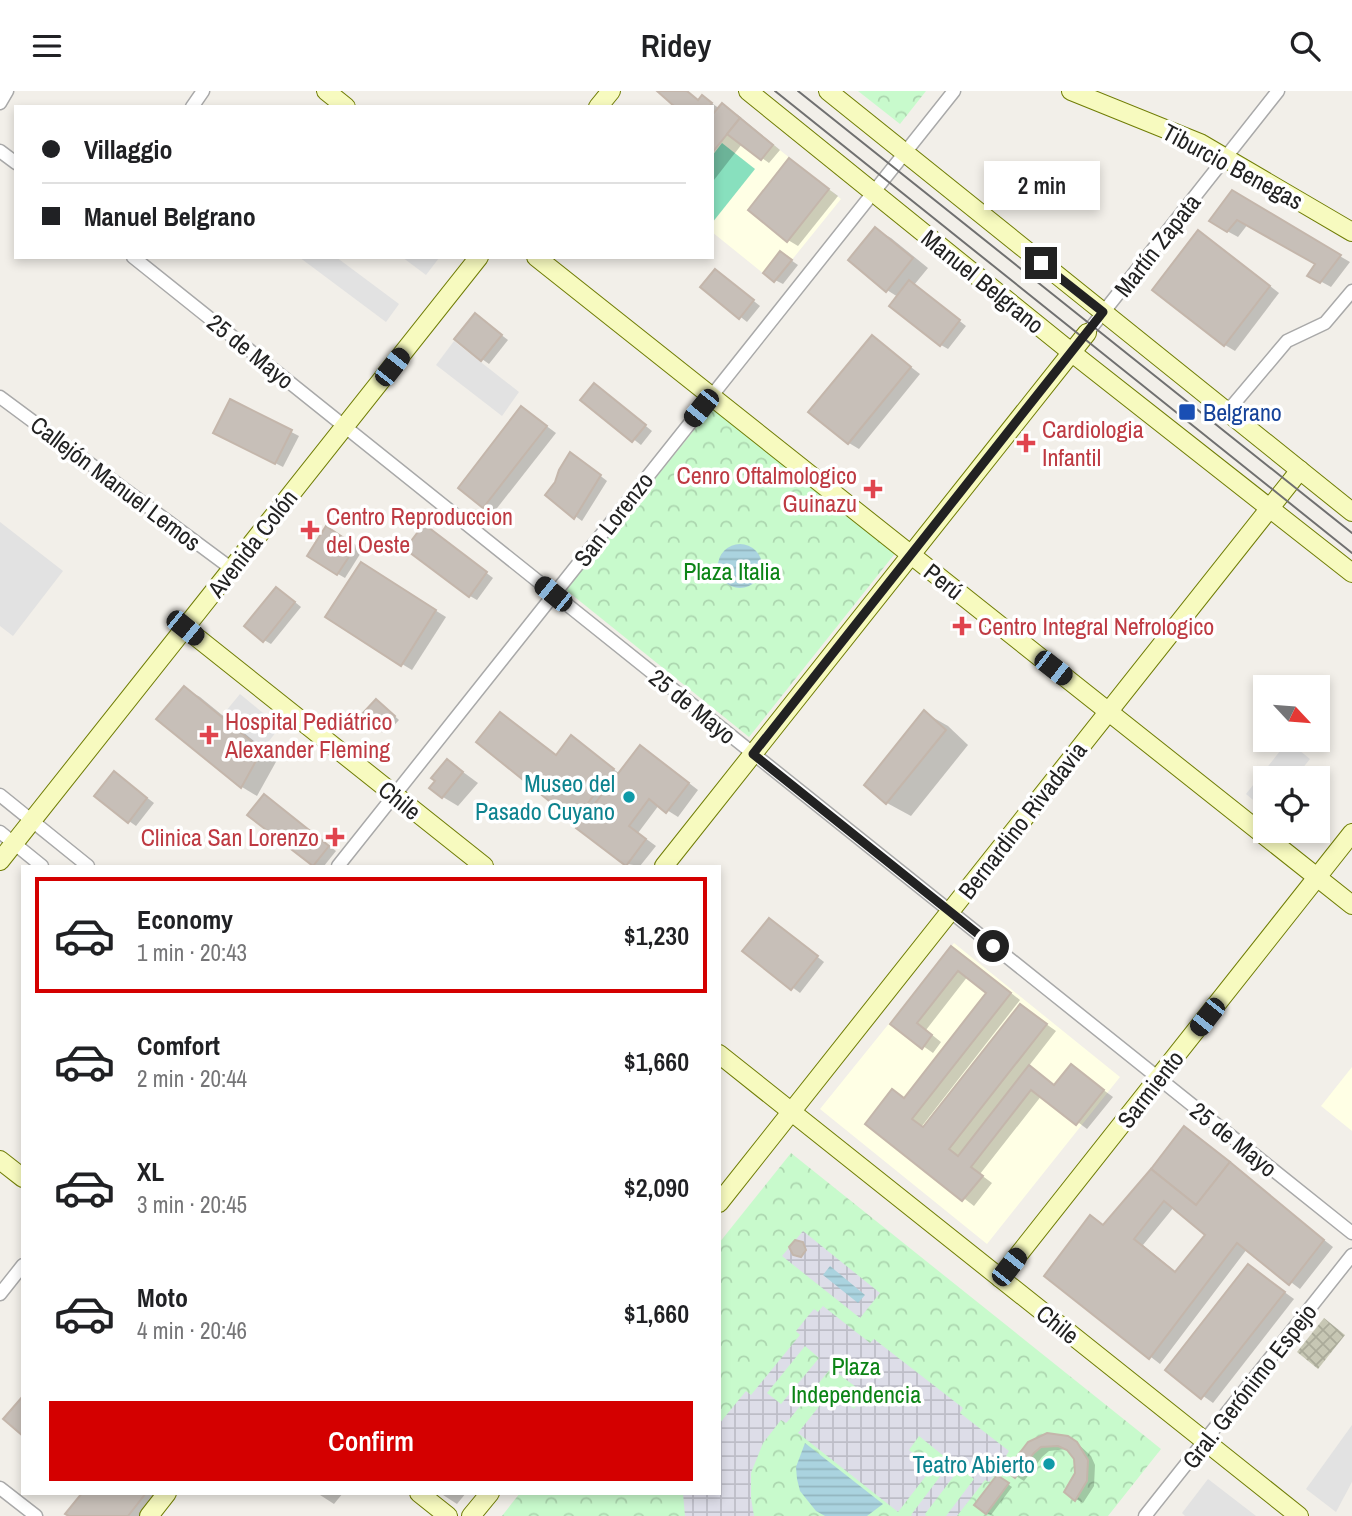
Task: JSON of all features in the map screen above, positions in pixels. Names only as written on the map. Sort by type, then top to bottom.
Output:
[{"type":"street","points":[[0,103],[7,91]]},
{"type":"street","points":[[326,91],[344,105]]},
{"type":"street","points":[[600,105],[611,91]]},
{"type":"street","name":"Manuel Belgrano","points":[[748,91],[1071,352],[1352,573]]},
{"type":"street","name":"Manuel Belgrano","points":[[828,91],[1352,512]]},
{"type":"street","name":"San Lorenzo","points":[[339,865],[954,91]]},
{"type":"street","name":"Tiburcio Benegas","points":[[1071,91],[1186,137],[1226,157],[1352,232]]},
{"type":"street","name":"Martín Zapata","points":[[1087,333],[1278,91]]},
{"type":"street","name":"25 de Mayo","points":[[135,259],[1352,1233]]},
{"type":"street","name":"Avenida Colón","points":[[0,861],[7,838],[32,821],[477,259]]},
{"type":"street","name":"Perú","points":[[539,259],[1352,905]]},
{"type":"street","points":[[1227,412],[1287,341],[1325,323],[1352,291]]},
{"type":"street","points":[[665,865],[1087,333]]},
{"type":"street","name":"Callejón Manuel Lemos","points":[[1,400],[232,569]]},
{"type":"street","name":"Bernardino Rivadavia","points":[[721,1200],[1300,470]]},
{"type":"street","name":"Chile","points":[[185,628],[483,865]]},
{"type":"street","points":[[0,795],[87,865]]},
{"type":"street","name":"Sarmiento","points":[[1000,1278],[1352,833]]},
{"type":"street","points":[[7,838],[41,865]]},
{"type":"street","name":"Chile","points":[[721,1056],[1299,1516]]},
{"type":"street","points":[[0,1160],[21,1176]]},
{"type":"street","name":"Gral. Gerónimo Espejo","points":[[1145,1516],[1352,1255]]},
{"type":"street","points":[[0,1294],[21,1268]]},
{"type":"street","points":[[0,1488],[36,1516]]},
{"type":"street","points":[[149,1516],[165,1495]]},
{"type":"street","points":[[422,1495],[448,1516]]},
{"type":"street","points":[[471,1516],[488,1495]]},
{"type":"shaded area","points":[[740,118],[841,199],[774,282],[714,234],[714,150]]},
{"type":"shaded area","points":[[302,259],[339,259],[399,304],[386,322]]},
{"type":"shaded area","points":[[405,259],[438,259],[426,275]]},
{"type":"shaded area","points":[[454,341],[519,392],[502,416],[436,365]]},
{"type":"shaded area","points":[[0,522],[63,571],[13,636],[0,626]]},
{"type":"shaded area","points":[[240,694],[280,727],[262,750],[221,717]]},
{"type":"shaded area","points":[[1278,753],[1303,753],[1310,759],[1304,766],[1268,766]]},
{"type":"shaded area","points":[[1253,785],[1253,800],[1246,794]]},
{"type":"shaded area","points":[[954,943],[1120,1077],[987,1244],[820,1109]]},
{"type":"shaded area","points":[[1352,1067],[1352,1131],[1321,1106]]},
{"type":"shaded area","points":[[803,1231],[880,1293],[860,1318],[782,1256]]},
{"type":"shaded area","points":[[823,1306],[870,1343],[874,1339],[963,1408],[960,1413],[1009,1451],[1006,1456],[1008,1459],[989,1482],[985,1480],[957,1516],[946,1516],[974,1479],[960,1468],[926,1516],[911,1515],[951,1462],[919,1436],[909,1450],[932,1468],[898,1512],[798,1433],[831,1391],[854,1409],[865,1394],[831,1368],[788,1421],[786,1423],[781,1420],[763,1443],[751,1473],[754,1516],[685,1516],[683,1495],[721,1495],[721,1422],[746,1391],[751,1395],[800,1335],[796,1331],[814,1309],[818,1312]],"holes":[[[805,1346],[819,1358],[781,1404],[767,1393]]]},
{"type":"shaded area","points":[[1324,1318],[1345,1335],[1318,1369],[1297,1352]]},
{"type":"shaded area","points":[[1352,1425],[1352,1482],[1336,1512],[1306,1489]]},
{"type":"shaded area","points":[[1208,1479],[1256,1516],[1185,1516],[1182,1513]]},
{"type":"green space","points":[[858,91],[926,91],[900,124]]},
{"type":"green space","points":[[722,143],[755,169],[714,220],[714,153]]},
{"type":"green space","name":"Plaza Italia","points":[[715,404],[897,551],[749,737],[566,590]]},
{"type":"green space","name":"Plaza Independencia","points":[[791,1153],[1161,1449],[1108,1516],[502,1516],[518,1495],[721,1495],[721,1240]]},
{"type":"water","points":[[740,544],[755,551],[762,566],[755,581],[740,588],[725,581],[718,566],[725,551]]},
{"type":"water","points":[[830,1266],[865,1295],[858,1303],[823,1275]]},
{"type":"water","points":[[805,1443],[883,1504],[867,1516],[825,1516],[816,1511],[800,1491],[797,1479],[796,1467]]},
{"type":"building","points":[[657,91],[687,91],[698,100],[702,95],[712,103],[710,105],[673,105]]},
{"type":"building","points":[[722,103],[740,118],[714,150],[714,113]]},
{"type":"building","points":[[740,118],[773,145],[761,160],[727,134]]},
{"type":"building","points":[[789,158],[829,189],[787,242],[748,210]]},
{"type":"building","points":[[1232,190],[1341,255],[1320,283],[1307,276],[1315,264],[1237,220],[1227,232],[1209,221]]},
{"type":"building","points":[[875,227],[913,258],[886,292],[848,260]]},
{"type":"building","points":[[1198,230],[1270,286],[1224,346],[1152,290]]},
{"type":"building","points":[[780,251],[792,260],[774,282],[763,273]]},
{"type":"building","points":[[715,269],[754,300],[739,319],[700,287]]},
{"type":"building","points":[[909,280],[960,320],[940,346],[889,306]]},
{"type":"building","points":[[475,313],[502,335],[481,361],[454,339]]},
{"type":"building","points":[[872,335],[911,367],[848,444],[808,412]]},
{"type":"building","points":[[594,383],[646,425],[632,442],[580,400]]},
{"type":"building","points":[[230,399],[292,430],[275,464],[213,433]]},
{"type":"building","points":[[521,406],[547,426],[483,508],[458,488]]},
{"type":"building","points":[[570,452],[601,475],[574,519],[545,495],[555,482]]},
{"type":"building","points":[[424,524],[487,572],[469,597],[405,549]]},
{"type":"building","points":[[326,526],[356,546],[337,575],[307,556]]},
{"type":"building","points":[[361,562],[436,610],[401,666],[325,617]]},
{"type":"building","points":[[276,587],[295,602],[263,642],[244,626]]},
{"type":"building","name":"Hospital Pediátrico Alexander Fleming","points":[[184,686],[262,750],[241,788],[156,719]]},
{"type":"building","points":[[376,699],[395,716],[382,731],[363,713]]},
{"type":"building","points":[[924,710],[946,730],[886,804],[864,785]]},
{"type":"building","points":[[500,712],[556,755],[571,735],[614,769],[574,821],[476,742]]},
{"type":"building","points":[[640,745],[689,783],[666,813],[649,799],[629,826],[646,839],[627,865],[576,828]]},
{"type":"building","points":[[447,759],[463,772],[442,798],[429,788],[435,781],[431,778]]},
{"type":"building","points":[[114,771],[147,798],[128,823],[94,796]]},
{"type":"building","points":[[264,794],[329,846],[312,865],[247,815]]},
{"type":"building","points":[[769,918],[818,956],[791,990],[742,951]]},
{"type":"building","points":[[951,946],[1011,993],[912,1119],[923,1127],[1020,1004],[1047,1024],[949,1149],[958,1156],[1029,1065],[1054,1085],[1071,1064],[1104,1090],[1076,1125],[1031,1090],[971,1167],[983,1176],[962,1201],[865,1124],[892,1089],[904,1098],[986,993],[958,971],[917,1023],[932,1035],[922,1049],[890,1024]]},
{"type":"building","points":[[1184,1126],[1230,1162],[1196,1205],[1151,1169]]},
{"type":"building","points":[[1230,1162],[1324,1240],[1289,1285],[1237,1243],[1149,1359],[1044,1276],[1090,1215],[1103,1225],[1151,1169],[1196,1205]],"holes":[[[1164,1201],[1205,1235],[1175,1272],[1134,1239]]]},
{"type":"building","points":[[795,1240],[803,1242],[806,1250],[801,1257],[793,1255],[789,1247]]},
{"type":"building","points":[[1248,1264],[1285,1292],[1201,1399],[1165,1370]]},
{"type":"building","points":[[21,1398],[21,1434],[3,1419]]},
{"type":"building","points":[[1047,1433],[1068,1436],[1077,1442],[1088,1460],[1087,1481],[1075,1501],[1064,1492],[1075,1473],[1074,1459],[1067,1450],[1058,1446],[1041,1447],[1015,1478],[1006,1471],[1028,1442]]},
{"type":"building","points":[[997,1475],[1009,1483],[986,1514],[974,1505]]},
{"type":"building","points":[[80,1495],[144,1495],[128,1516],[65,1514]]},
{"type":"tram line","points":[[775,91],[1352,553]]},
{"type":"tram line","points":[[798,91],[1352,533]]},
{"type":"place","name":"Belgrano","points":[[1187,412]]},
{"type":"place","name":"Cardiologia Infantil","points":[[1026,443]]},
{"type":"place","name":"Cenro Oftalmologico Guinazu","points":[[873,489]]},
{"type":"place","name":"Centro Reproduccion del Oeste","points":[[310,530]]},
{"type":"place","name":"Centro Integral Nefrologico","points":[[962,626]]},
{"type":"place","name":"Hospital Pediátrico Alexander Fleming","points":[[209,735]]},
{"type":"place","name":"Museo del Pasado Cuyano","points":[[629,797]]},
{"type":"place","name":"Clinica San Lorenzo","points":[[335,837]]},
{"type":"place","name":"Teatro Abierto","points":[[1049,1464]]},
{"type":"route","points":[[993,946],[753,754],[1103,312],[1041,263]]}]
